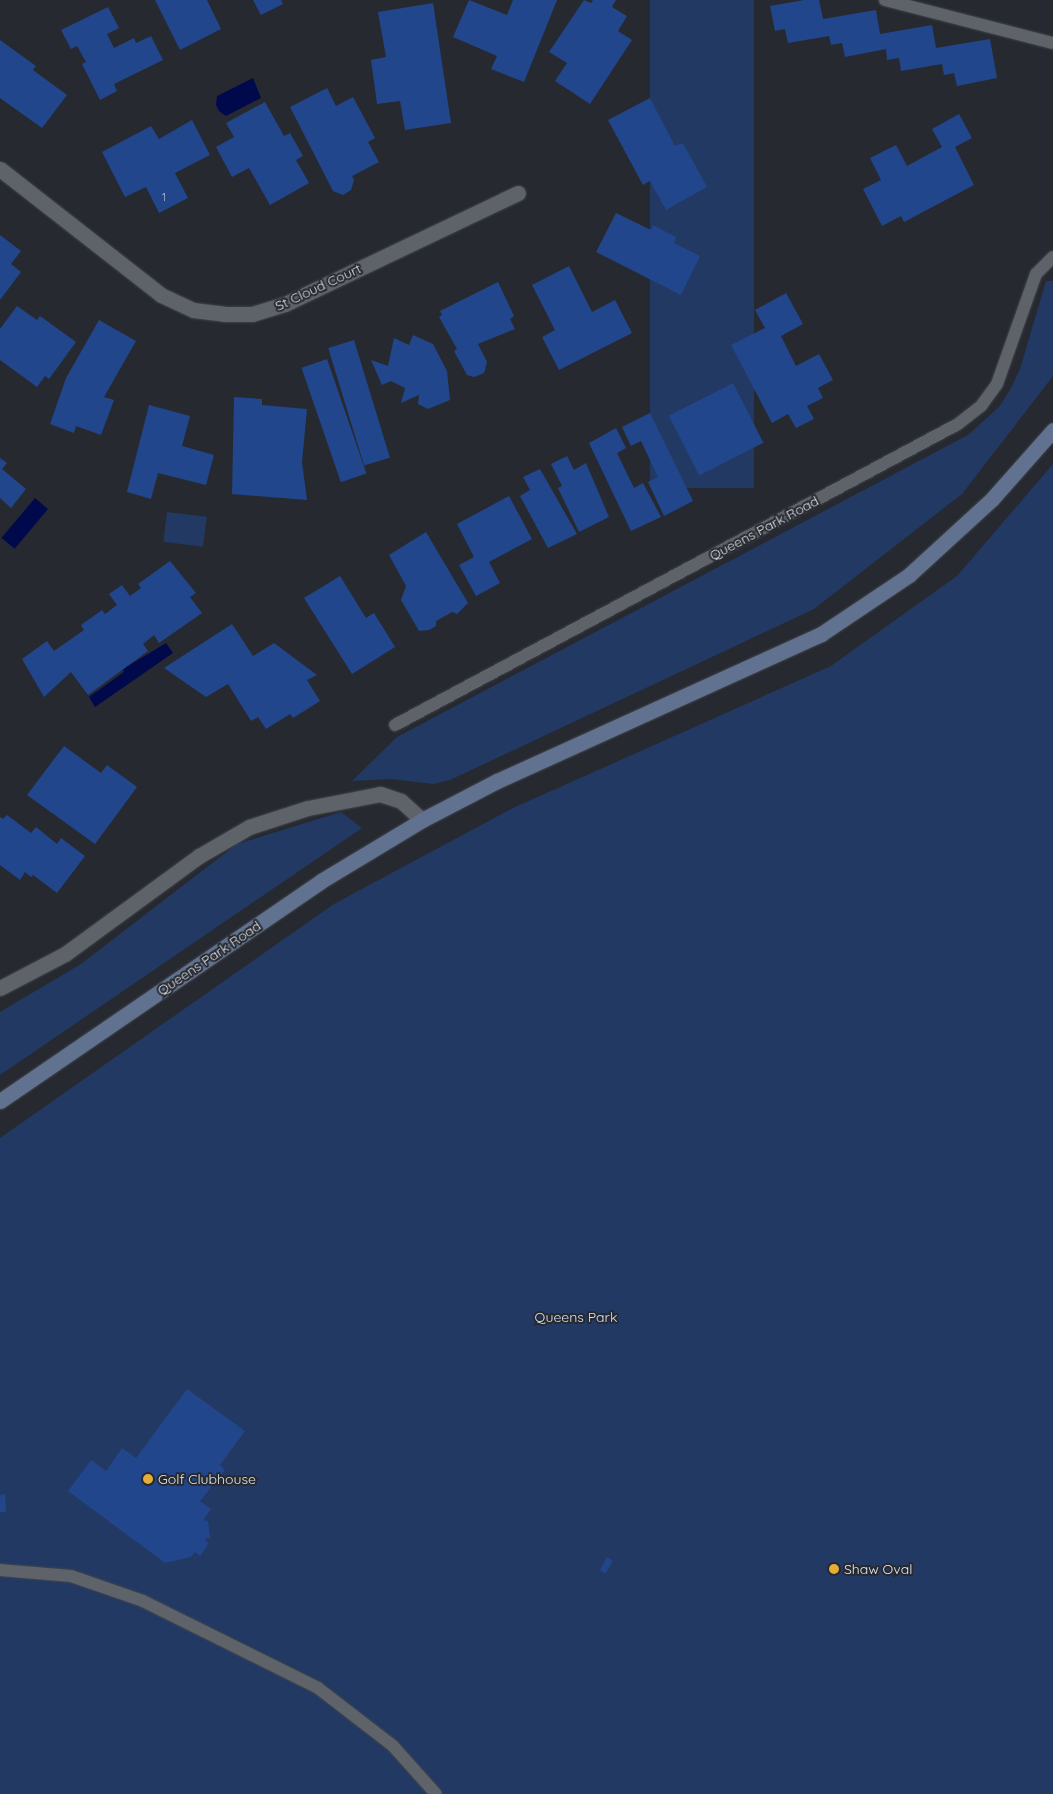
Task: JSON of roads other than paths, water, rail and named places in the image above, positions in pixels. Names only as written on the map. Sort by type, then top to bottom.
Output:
[{"type":"main road","name":"Queens Park Road","points":[[0,1101],[321,881],[422,820],[497,782],[821,634],[909,575],[992,499],[1053,430]]},
{"type":"street","name":"St Cloud Court","points":[[0,169],[161,295],[193,310],[224,314],[252,314],[285,304],[518,193]]},
{"type":"street","points":[[0,988],[65,954],[199,856],[250,827],[308,808],[380,794],[401,801],[422,820]]},
{"type":"lane","points":[[885,0],[1053,43]]},
{"type":"lane","name":"Queens Park Road","points":[[395,725],[958,424],[981,406],[997,384],[1036,274],[1053,257]]},
{"type":"lane","points":[[0,1570],[71,1576],[143,1601],[318,1688],[393,1746],[436,1794]]},
{"type":"place","name":"Golf Clubhouse","points":[[148,1479]]},
{"type":"place","name":"Shaw Oval","points":[[834,1569]]},
{"type":"park label","name":"Queens Park","points":[[576,1317]]}]
